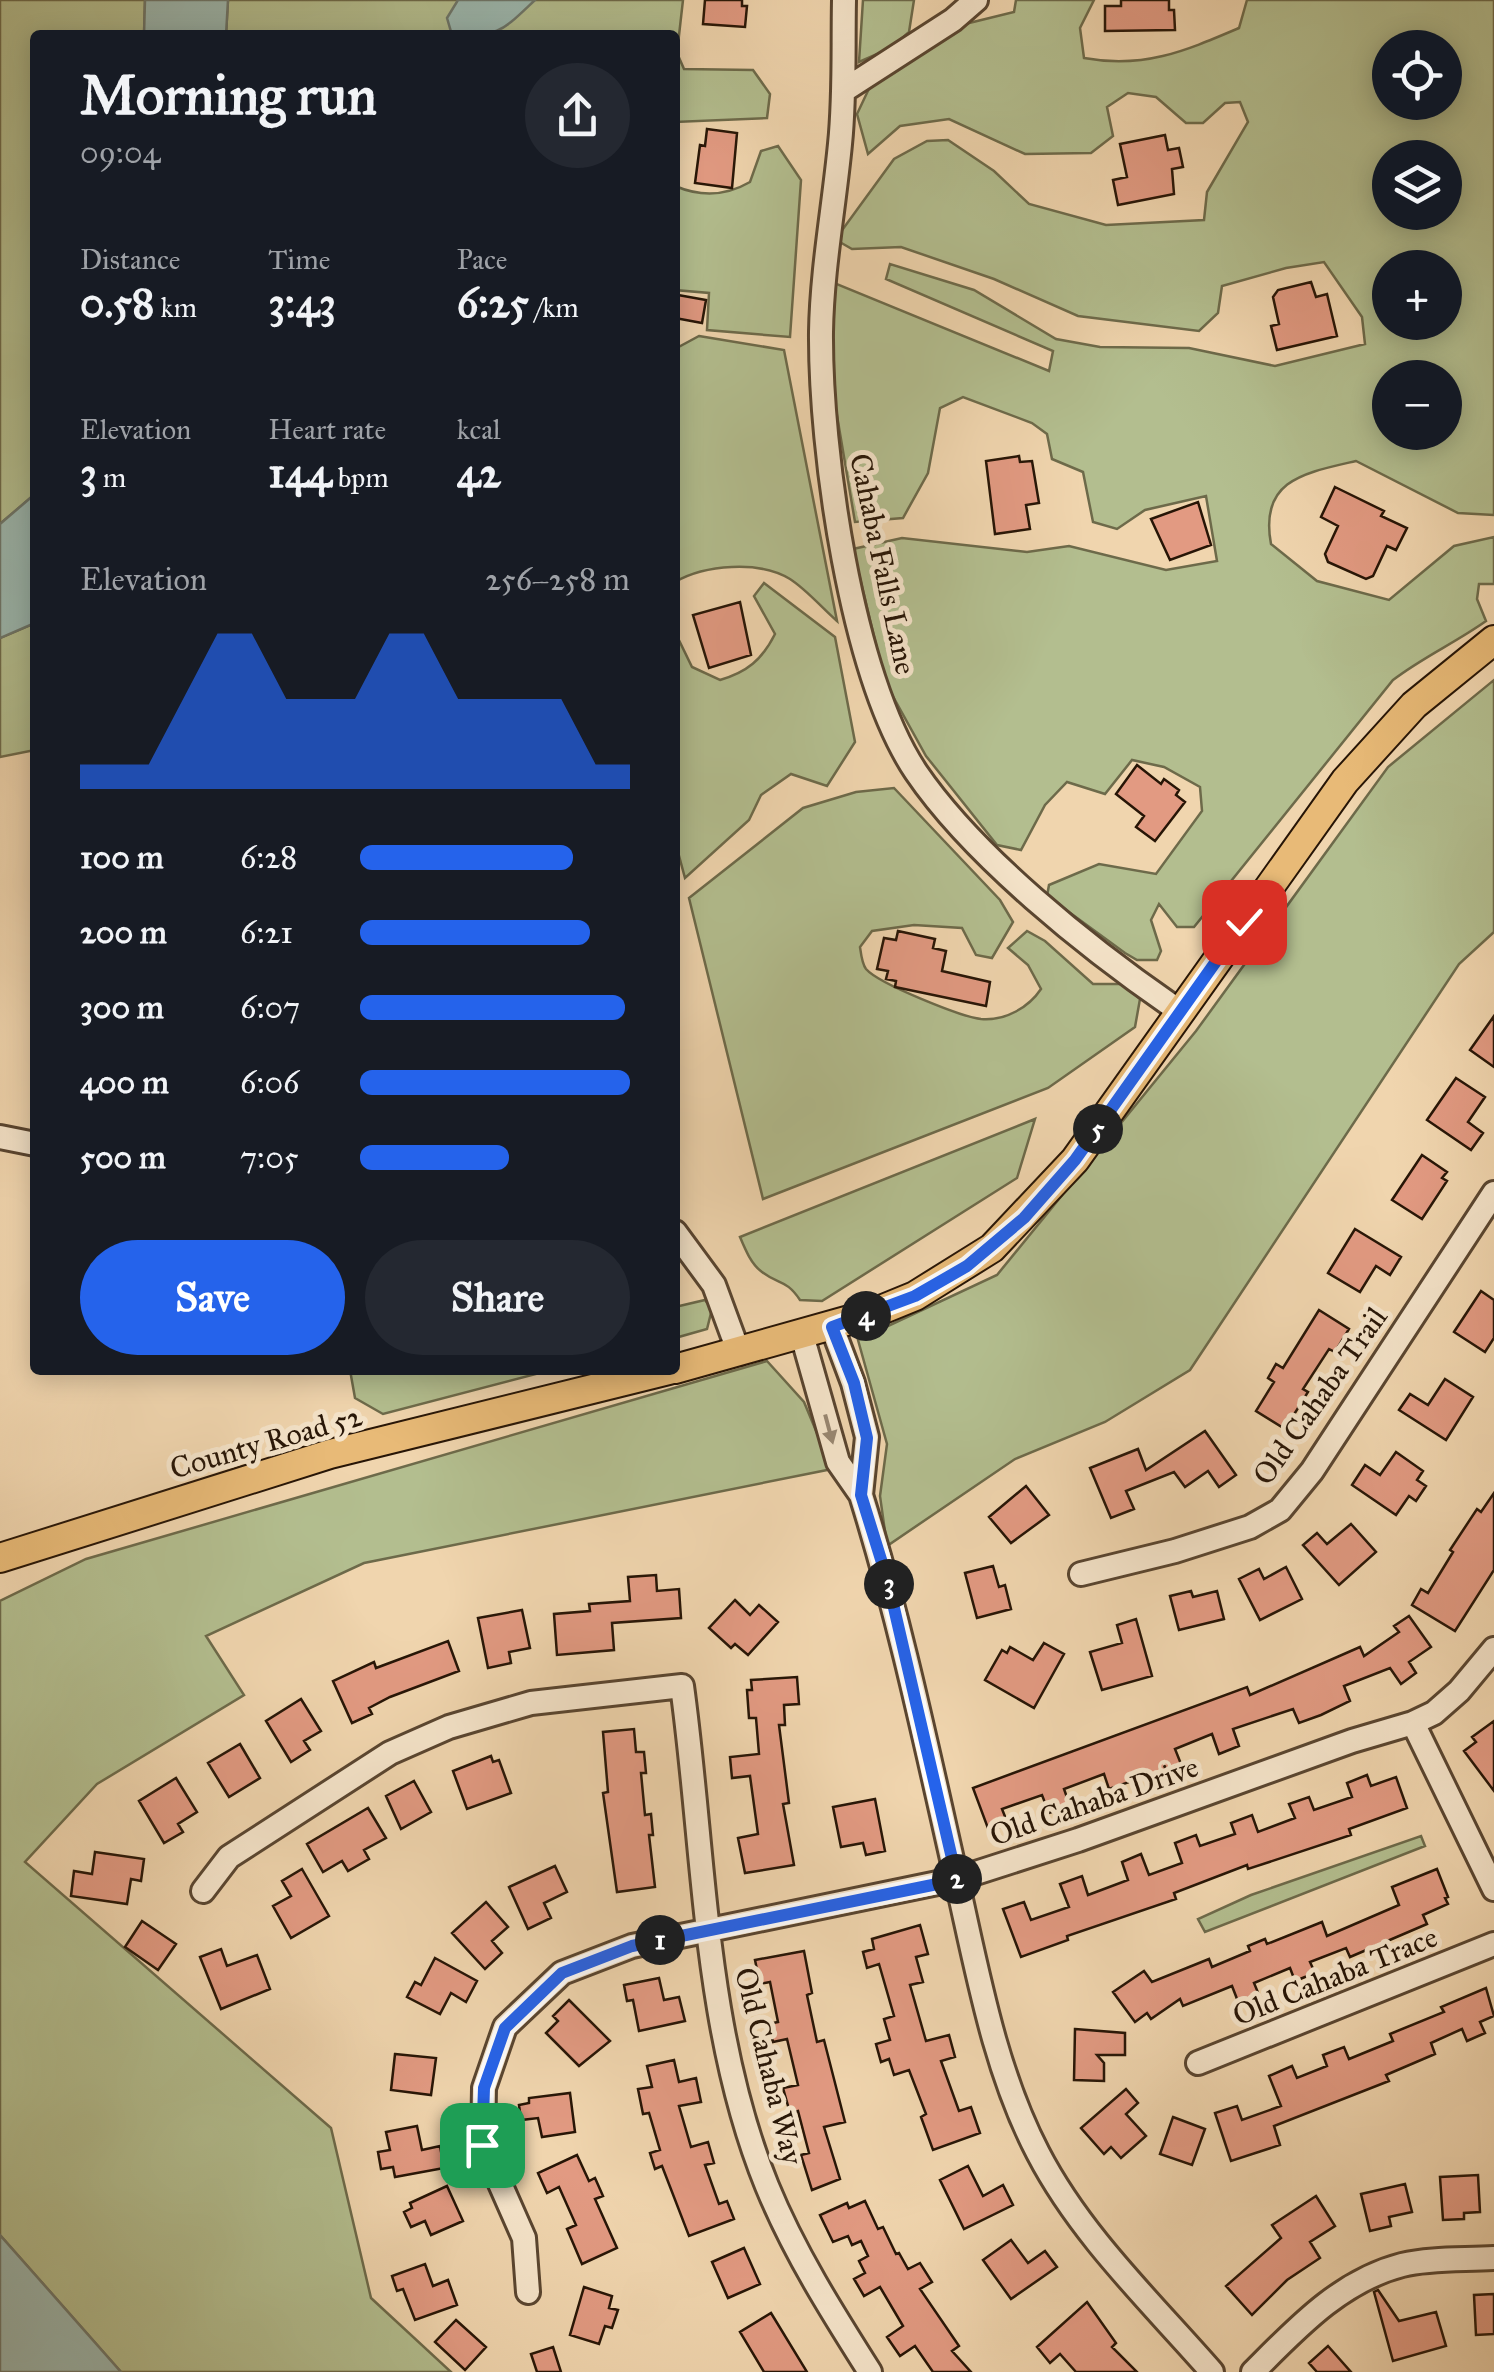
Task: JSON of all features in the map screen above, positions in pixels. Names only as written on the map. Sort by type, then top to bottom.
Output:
[{"type":"main road","name":"County Road 52","points":[[680,1367],[832,1327],[915,1296],[992,1248],[1075,1160],[1345,781],[1414,706],[1494,640]]},
{"type":"main road","name":"County Road 52","points":[[0,1558],[313,1459],[648,1375]]},
{"type":"street","name":"Cahaba Falls Lane","points":[[844,0],[843,91],[823,294],[822,376],[837,513],[873,678],[915,770],[943,807],[1076,934],[1172,1006],[1184,1007]]},
{"type":"street","points":[[843,91],[953,20],[976,0]]},
{"type":"street","points":[[0,1137],[30,1143]]},
{"type":"street","name":"Old Cahaba Trail","points":[[1082,1574],[1220,1538],[1280,1510],[1312,1471],[1494,1193]]},
{"type":"street","points":[[680,1239],[714,1285],[739,1353]]},
{"type":"street","points":[[832,1327],[854,1383],[867,1438],[861,1495]]},
{"type":"street","points":[[802,1335],[838,1462],[861,1495],[888,1582],[972,1949],[1014,2102],[1038,2154],[1078,2219],[1212,2372]]},
{"type":"street","name":"Old Cahaba Drive","points":[[528,2292],[524,2238],[482,2145],[484,2088],[505,2028],[562,1973],[632,1946],[957,1880],[1414,1723],[1458,1691],[1494,1650]]},
{"type":"street","name":"Old Cahaba Way","points":[[203,1892],[229,1857],[390,1753],[448,1727],[530,1703],[682,1686],[718,2008],[744,2116],[767,2186],[817,2288],[870,2372]]},
{"type":"street","points":[[1414,1723],[1494,1889]]},
{"type":"street","name":"Old Cahaba Trace","points":[[1198,2064],[1494,1944]]},
{"type":"street","points":[[1253,2372],[1330,2300],[1370,2277],[1402,2265],[1494,2258]]},
{"type":"green space","points":[[0,0],[145,0],[144,30],[30,30],[30,498],[0,524]]},
{"type":"green space","points":[[228,0],[683,0],[680,30],[226,30]]},
{"type":"green space","points":[[863,0],[914,0],[909,32],[891,48],[859,62]]},
{"type":"green space","points":[[1016,0],[1094,0],[1080,28],[1084,58],[1126,61],[1164,56],[1239,28],[1247,0],[1494,0],[1494,515],[1458,513],[1356,461],[1319,470],[1290,483],[1272,506],[1269,523],[1271,544],[1317,581],[1389,600],[1454,546],[1494,537],[1494,584],[1479,584],[1477,599],[1486,621],[1393,680],[1194,927],[1177,927],[1159,904],[1151,920],[1161,951],[1157,960],[1137,960],[1125,953],[1047,896],[1049,885],[1099,864],[1156,874],[1202,811],[1200,787],[1164,767],[1132,760],[1105,794],[1067,782],[1045,805],[1021,850],[997,845],[926,756],[885,682],[853,549],[902,538],[1027,552],[1069,546],[1166,570],[1217,561],[1206,496],[1145,510],[1117,529],[1093,522],[1083,472],[1052,459],[1047,434],[1032,423],[963,397],[940,408],[928,473],[903,518],[855,522],[833,392],[832,282],[1049,371],[1053,351],[886,279],[890,264],[974,290],[1056,339],[1100,347],[1189,348],[1275,366],[1365,344],[1362,317],[1324,262],[1222,286],[1218,313],[1199,331],[1078,316],[994,279],[901,247],[852,249],[838,241],[894,159],[927,141],[948,140],[994,171],[1029,204],[1106,225],[1204,220],[1207,192],[1248,122],[1240,102],[1225,103],[1203,123],[1186,123],[1156,97],[1128,93],[1107,107],[1113,136],[1091,153],[1025,154],[949,119],[900,126],[868,154],[857,114],[874,78],[957,26],[1014,12]]},
{"type":"green space","points":[[680,60],[684,69],[753,70],[770,94],[767,118],[680,122]]},
{"type":"green space","points":[[778,146],[801,180],[790,337],[707,330],[709,293],[680,290],[680,188],[713,193],[741,187],[750,182],[761,151]]},
{"type":"green space","points":[[699,336],[784,350],[837,621],[790,579],[763,569],[716,569],[680,580],[680,346]]},
{"type":"green space","points":[[764,583],[835,637],[855,742],[827,786],[791,774],[761,795],[749,820],[685,878],[680,860],[680,642],[692,667],[720,680],[753,664],[775,634],[754,596]]},
{"type":"green space","points":[[30,625],[30,751],[0,757],[0,638]]},
{"type":"green space","points":[[1494,680],[1494,932],[1459,964],[1190,1370],[1105,1422],[1015,1459],[887,1546],[880,1496],[887,1444],[858,1340],[997,1275],[1196,1031],[1388,767]]},
{"type":"green space","points":[[894,788],[1000,900],[1013,922],[992,958],[976,955],[962,928],[914,925],[872,931],[860,947],[866,969],[887,983],[940,1006],[971,1017],[999,1018],[1023,1007],[1041,989],[1028,965],[1008,948],[1027,931],[1045,941],[1093,984],[1125,984],[1140,999],[1135,1027],[1048,1088],[763,1199],[689,898],[803,808],[856,792]]},
{"type":"green space","points":[[1035,1119],[1017,1178],[822,1301],[800,1300],[786,1285],[762,1272],[740,1237]]},
{"type":"green space","points":[[705,1300],[712,1309],[707,1329],[680,1337],[680,1306]]},
{"type":"green space","points":[[767,1361],[804,1402],[832,1469],[364,1563],[206,1636],[244,1695],[97,1784],[25,1862],[331,2128],[371,2298],[451,2372],[121,2372],[0,2235],[0,1601],[86,1559]]},
{"type":"green space","points":[[351,1375],[532,1375],[383,1414],[355,1398]]},
{"type":"green space","points":[[1421,1836],[1425,1846],[1205,1932],[1198,1919],[1251,1895]]},
{"type":"water","points":[[145,0],[228,0],[226,30],[144,30]]},
{"type":"water","points":[[458,0],[535,0],[499,30],[451,30],[447,18]]},
{"type":"water","points":[[30,498],[30,625],[0,638],[0,524]]},
{"type":"water","points":[[0,2235],[121,2372],[0,2372]]},
{"type":"building","points":[[705,0],[742,0],[742,6],[747,6],[745,27],[703,24]]},
{"type":"building","points":[[1121,0],[1169,0],[1175,30],[1105,31],[1105,6],[1121,6]]},
{"type":"building","points":[[707,129],[737,133],[732,188],[695,183],[700,145],[705,146]]},
{"type":"building","points":[[1165,135],[1168,150],[1179,148],[1183,167],[1172,169],[1174,194],[1118,205],[1113,180],[1127,177],[1120,144]]},
{"type":"building","points":[[1311,282],[1316,297],[1327,294],[1337,336],[1277,350],[1271,326],[1279,324],[1273,297],[1278,290]]},
{"type":"building","points":[[680,295],[706,300],[702,323],[680,319]]},
{"type":"building","points":[[1019,456],[1020,462],[1032,461],[1039,503],[1026,505],[1030,529],[995,534],[986,461]]},
{"type":"building","points":[[1335,487],[1384,511],[1381,516],[1407,528],[1396,550],[1387,546],[1373,576],[1366,579],[1328,562],[1325,554],[1338,526],[1321,517]]},
{"type":"building","points":[[1198,502],[1211,545],[1170,560],[1151,519]]},
{"type":"building","points":[[740,602],[751,655],[709,668],[693,615]]},
{"type":"building","points":[[1137,765],[1161,784],[1164,779],[1179,790],[1176,795],[1185,802],[1155,841],[1136,827],[1144,816],[1116,794]]},
{"type":"building","points":[[898,931],[935,939],[933,948],[946,951],[942,971],[990,982],[986,1006],[895,987],[896,981],[886,979],[888,971],[877,969],[884,938],[896,940]]},
{"type":"building","points":[[1494,1016],[1494,1067],[1470,1050]]},
{"type":"building","points":[[1456,1078],[1485,1097],[1468,1122],[1483,1133],[1471,1150],[1427,1120]]},
{"type":"building","points":[[1422,1155],[1447,1172],[1442,1178],[1447,1181],[1422,1219],[1392,1200]]},
{"type":"building","points":[[1355,1229],[1401,1257],[1390,1275],[1376,1266],[1360,1292],[1328,1273]]},
{"type":"building","points":[[1481,1291],[1494,1300],[1494,1338],[1485,1352],[1454,1332]]},
{"type":"building","points":[[1319,1310],[1349,1329],[1335,1352],[1329,1349],[1303,1389],[1308,1392],[1285,1429],[1256,1411],[1274,1382],[1268,1378],[1276,1364],[1283,1368]]},
{"type":"building","points":[[1445,1379],[1473,1397],[1446,1440],[1399,1410],[1410,1394],[1428,1405]]},
{"type":"building","points":[[1205,1431],[1236,1475],[1219,1487],[1208,1471],[1185,1487],[1174,1472],[1126,1491],[1134,1509],[1111,1518],[1090,1468],[1138,1449],[1146,1470]]},
{"type":"building","points":[[1396,1452],[1423,1471],[1417,1480],[1426,1486],[1416,1501],[1409,1496],[1396,1515],[1352,1485],[1365,1465],[1380,1475]]},
{"type":"building","points":[[1026,1486],[1049,1515],[1011,1543],[989,1517]]},
{"type":"building","points":[[1494,1493],[1494,1570],[1455,1631],[1412,1605],[1421,1589],[1428,1593],[1477,1509],[1481,1512]]},
{"type":"building","points":[[1351,1524],[1376,1552],[1339,1585],[1303,1545],[1317,1533],[1327,1544]]},
{"type":"building","points":[[993,1566],[999,1587],[1005,1585],[1011,1609],[977,1618],[965,1573]]},
{"type":"building","points":[[1286,1567],[1302,1599],[1260,1620],[1239,1579],[1259,1569],[1264,1579]]},
{"type":"building","points":[[656,1575],[657,1591],[679,1589],[681,1618],[612,1623],[614,1650],[557,1655],[554,1614],[590,1611],[589,1604],[630,1601],[628,1577]]},
{"type":"building","points":[[1191,1591],[1193,1597],[1217,1591],[1224,1619],[1179,1630],[1170,1596]]},
{"type":"building","points":[[735,1600],[750,1615],[759,1605],[778,1622],[748,1655],[735,1644],[731,1648],[709,1628]]},
{"type":"building","points":[[522,1610],[530,1648],[509,1652],[511,1663],[488,1668],[478,1618]]},
{"type":"building","points":[[1409,1616],[1431,1647],[1409,1662],[1416,1673],[1401,1684],[1390,1668],[1344,1686],[1350,1701],[1321,1715],[1299,1723],[1293,1709],[1233,1729],[1239,1746],[1219,1754],[1212,1734],[1175,1749],[1181,1764],[1109,1789],[1104,1774],[1064,1789],[1070,1806],[1049,1813],[1042,1795],[1002,1809],[1008,1824],[989,1831],[973,1788],[1247,1687],[1250,1695],[1360,1647],[1364,1656],[1399,1632],[1394,1626]]},
{"type":"building","points":[[1136,1619],[1152,1676],[1102,1690],[1090,1652],[1122,1643],[1117,1625]]},
{"type":"building","points":[[448,1641],[459,1671],[390,1697],[369,1708],[372,1714],[352,1723],[333,1681],[374,1662],[376,1668]]},
{"type":"building","points":[[1044,1643],[1064,1654],[1034,1708],[985,1680],[1002,1650],[1007,1653],[1010,1647],[1033,1660]]},
{"type":"building","points":[[797,1677],[799,1704],[784,1705],[785,1725],[779,1725],[789,1803],[783,1804],[794,1865],[745,1873],[738,1838],[758,1834],[750,1776],[732,1778],[730,1757],[759,1754],[756,1718],[749,1718],[747,1690],[752,1690],[751,1680]]},
{"type":"building","points":[[301,1699],[321,1731],[304,1741],[310,1750],[291,1762],[266,1721]]},
{"type":"building","points":[[1494,1721],[1494,1791],[1464,1751],[1476,1742],[1472,1737]]},
{"type":"building","points":[[634,1729],[636,1752],[644,1752],[646,1773],[641,1773],[645,1815],[651,1814],[653,1835],[649,1835],[655,1887],[617,1892],[603,1793],[608,1792],[603,1732]]},
{"type":"building","points":[[240,1744],[260,1778],[229,1797],[208,1763]]},
{"type":"building","points":[[491,1756],[493,1762],[499,1760],[511,1793],[467,1809],[453,1771]]},
{"type":"building","points":[[1367,1775],[1371,1786],[1396,1777],[1407,1808],[1349,1829],[1351,1835],[1248,1869],[1247,1865],[1174,1893],[1176,1899],[1067,1936],[1068,1940],[1021,1957],[1003,1909],[1024,1902],[1031,1920],[1069,1907],[1060,1884],[1082,1876],[1088,1895],[1128,1880],[1122,1862],[1141,1854],[1149,1875],[1182,1863],[1175,1843],[1196,1835],[1200,1846],[1235,1834],[1231,1823],[1252,1815],[1258,1832],[1295,1818],[1289,1804],[1309,1797],[1314,1810],[1352,1797],[1347,1783]]},
{"type":"building","points":[[176,1778],[197,1812],[178,1824],[183,1832],[164,1843],[139,1801]]},
{"type":"building","points":[[414,1781],[431,1812],[401,1829],[386,1796]]},
{"type":"building","points":[[875,1799],[885,1851],[866,1855],[863,1843],[841,1847],[833,1807]]},
{"type":"building","points":[[368,1808],[386,1838],[364,1850],[369,1859],[348,1871],[342,1861],[323,1872],[307,1844]]},
{"type":"building","points":[[95,1852],[144,1859],[141,1881],[131,1879],[127,1904],[71,1896],[74,1871],[92,1874]]},
{"type":"building","points":[[555,1866],[567,1892],[544,1903],[551,1918],[528,1929],[509,1887]]},
{"type":"building","points":[[302,1869],[329,1916],[291,1938],[273,1906],[291,1896],[282,1881]]},
{"type":"building","points":[[1437,1869],[1448,1904],[1423,1915],[1427,1924],[1350,1957],[1346,1948],[1310,1962],[1315,1973],[1295,1981],[1290,1968],[1254,1983],[1259,1995],[1239,2004],[1232,1986],[1183,2006],[1180,1999],[1151,2019],[1147,2013],[1135,2022],[1113,1992],[1144,1971],[1152,1982],[1209,1959],[1212,1967],[1250,1951],[1248,1946],[1265,1939],[1267,1944],[1322,1922],[1327,1936],[1399,1905],[1392,1887]]},
{"type":"building","points":[[486,1902],[508,1927],[492,1941],[502,1953],[485,1969],[452,1933]]},
{"type":"building","points":[[142,1921],[176,1944],[158,1970],[125,1947]]},
{"type":"building","points":[[920,1925],[928,1954],[916,1957],[923,1982],[910,1985],[926,2041],[949,2035],[955,2057],[941,2061],[959,2111],[971,2107],[980,2133],[933,2150],[921,2117],[926,2114],[909,2070],[894,2075],[889,2059],[881,2062],[876,2044],[890,2040],[884,2019],[894,2016],[879,1964],[867,1968],[863,1952],[874,1949],[872,1939]]},
{"type":"building","points":[[221,1949],[227,1966],[257,1955],[270,1989],[221,2009],[200,1957]]},
{"type":"building","points":[[804,1951],[812,1993],[807,1995],[817,2042],[824,2040],[845,2122],[824,2127],[840,2179],[812,2190],[801,2155],[809,2153],[798,2111],[790,2113],[783,2088],[798,2085],[787,2039],[773,2042],[768,2024],[778,2022],[770,1982],[760,1984],[755,1960]]},
{"type":"building","points":[[435,1958],[477,1981],[466,2002],[451,1993],[440,2014],[407,1997],[415,1982],[421,1985]]},
{"type":"building","points":[[659,1978],[664,2000],[679,1997],[685,2021],[639,2031],[633,2000],[627,2001],[624,1985]]},
{"type":"building","points":[[1486,1988],[1494,2016],[1480,2022],[1485,2033],[1467,2041],[1462,2029],[1431,2043],[1435,2054],[1386,2075],[1389,2081],[1274,2126],[1280,2145],[1231,2161],[1215,2113],[1237,2106],[1242,2120],[1281,2106],[1269,2076],[1292,2066],[1297,2078],[1327,2066],[1323,2055],[1344,2047],[1349,2059],[1393,2041],[1390,2034],[1444,2012],[1441,2007]]},
{"type":"building","points":[[569,2000],[610,2041],[579,2066],[546,2033],[558,2021],[553,2016]]},
{"type":"building","points":[[1075,2029],[1125,2033],[1125,2055],[1097,2055],[1104,2063],[1104,2081],[1074,2080]]},
{"type":"building","points":[[395,2054],[436,2058],[431,2095],[391,2090]]},
{"type":"building","points":[[674,2060],[679,2082],[696,2078],[701,2102],[679,2106],[691,2147],[708,2142],[714,2163],[705,2165],[719,2204],[727,2201],[734,2219],[689,2236],[662,2166],[655,2169],[650,2153],[660,2150],[649,2113],[643,2114],[638,2089],[652,2087],[647,2066]]},
{"type":"building","points":[[1126,2089],[1138,2103],[1126,2114],[1146,2136],[1121,2158],[1111,2147],[1104,2154],[1081,2128]]},
{"type":"building","points":[[570,2093],[575,2132],[542,2137],[538,2118],[521,2120],[519,2105],[529,2103],[529,2098]]},
{"type":"building","points":[[1173,2117],[1205,2129],[1192,2165],[1160,2154]]},
{"type":"building","points":[[417,2126],[422,2150],[440,2146],[444,2168],[395,2177],[393,2167],[381,2169],[378,2152],[390,2150],[386,2132]]},
{"type":"building","points":[[577,2155],[589,2181],[595,2178],[603,2196],[595,2199],[617,2248],[582,2264],[567,2229],[576,2225],[559,2187],[547,2193],[538,2173]]},
{"type":"building","points":[[968,2166],[983,2196],[1003,2185],[1013,2205],[964,2229],[940,2180]]},
{"type":"building","points":[[1478,2175],[1480,2212],[1464,2213],[1464,2219],[1443,2220],[1440,2177]]},
{"type":"building","points":[[1405,2184],[1412,2212],[1389,2217],[1391,2226],[1370,2231],[1361,2194]]},
{"type":"building","points":[[447,2186],[463,2221],[431,2235],[425,2221],[411,2227],[404,2212],[412,2208],[410,2203]]},
{"type":"building","points":[[1316,2196],[1335,2226],[1310,2242],[1320,2258],[1287,2280],[1252,2315],[1226,2286],[1281,2238],[1272,2225]]},
{"type":"building","points":[[865,2201],[878,2229],[883,2227],[908,2269],[920,2263],[932,2282],[920,2289],[959,2346],[952,2351],[971,2372],[933,2372],[915,2346],[900,2356],[887,2337],[903,2326],[880,2287],[864,2296],[854,2279],[865,2273],[859,2261],[868,2256],[861,2241],[852,2245],[848,2236],[833,2242],[820,2215],[847,2203],[849,2208]]},
{"type":"building","points":[[1011,2240],[1028,2263],[1045,2251],[1057,2267],[1011,2299],[983,2260]]},
{"type":"building","points":[[744,2248],[760,2284],[728,2298],[712,2262]]},
{"type":"building","points":[[425,2264],[433,2286],[448,2280],[457,2305],[415,2320],[403,2289],[397,2291],[392,2276]]},
{"type":"building","points":[[584,2287],[612,2296],[609,2308],[618,2310],[612,2328],[605,2326],[599,2344],[570,2335]]},
{"type":"building","points":[[1378,2290],[1399,2321],[1436,2312],[1446,2346],[1393,2361],[1374,2292]]},
{"type":"building","points":[[1494,2294],[1494,2334],[1476,2335],[1474,2295]]},
{"type":"building","points":[[1087,2302],[1116,2343],[1112,2347],[1137,2372],[1076,2372],[1060,2354],[1050,2363],[1037,2347]]},
{"type":"building","points":[[771,2313],[807,2372],[764,2372],[740,2332]]},
{"type":"building","points":[[456,2320],[486,2347],[465,2370],[435,2342]]},
{"type":"building","points":[[1328,2346],[1351,2372],[1317,2372],[1309,2363]]},
{"type":"building","points":[[553,2347],[561,2372],[537,2372],[531,2354]]},
{"type":"route","points":[[482,2145],[484,2088],[505,2028],[562,1973],[632,1946],[957,1880],[888,1582],[861,1495],[867,1438],[854,1383],[832,1327],[915,1296],[967,1266],[1024,1218],[1075,1160],[1139,1074],[1244,922]]}]
